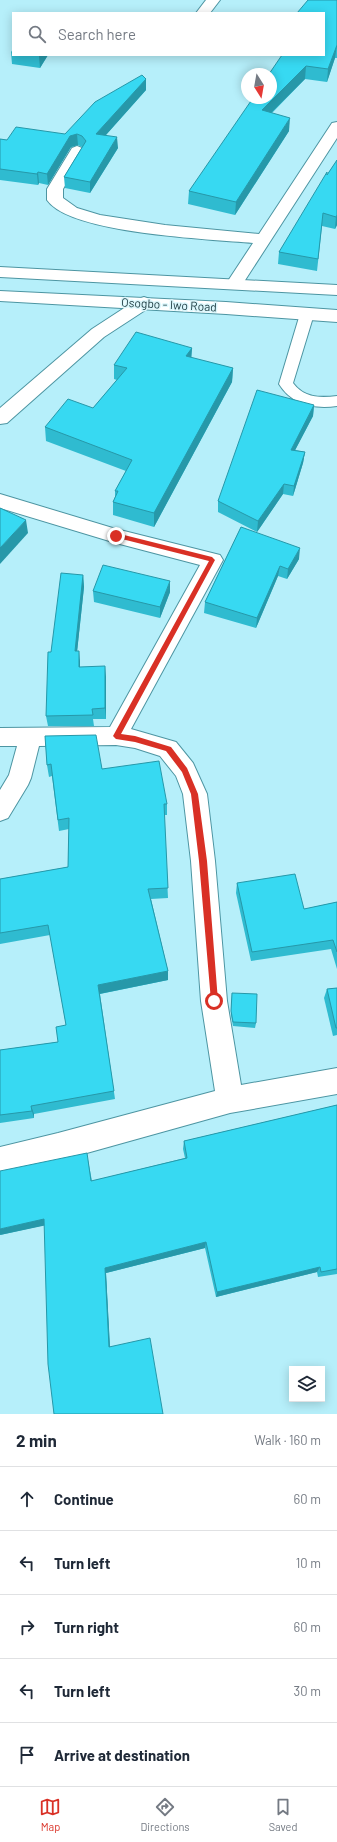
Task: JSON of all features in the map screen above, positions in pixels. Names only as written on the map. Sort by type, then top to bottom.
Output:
[{"type":"street","points":[[204,12],[213,0]]},
{"type":"street","points":[[234,284],[337,126]]},
{"type":"street","points":[[77,151],[55,189],[56,200],[71,210],[98,220],[150,228],[264,239]]},
{"type":"street","name":"Osogbo - Iwo Road","points":[[0,272],[337,290]]},
{"type":"street","name":"Osogbo - Iwo Road","points":[[0,296],[337,316]]},
{"type":"street","points":[[0,418],[98,333],[144,304]]},
{"type":"street","points":[[0,501],[116,536],[212,560],[116,736]]},
{"type":"street","points":[[0,737],[30,738],[116,736],[135,739],[168,749],[185,770],[195,794],[203,861],[214,1001],[230,1100]]},
{"type":"street","points":[[0,811],[20,778],[30,738]]},
{"type":"street","points":[[0,1161],[58,1147],[230,1100],[337,1081]]},
{"type":"lane","points":[[307,314],[286,384],[292,394],[306,401],[323,403],[337,401]]},
{"type":"building","points":[[308,0],[337,0],[337,45],[328,69],[306,66],[277,95],[277,68],[273,68],[281,56],[325,56],[325,12],[298,12]]},
{"type":"building","points":[[142,75],[146,79],[96,134],[117,137],[90,182],[64,177],[86,141],[82,136],[77,134],[70,136],[47,174],[0,169],[0,139],[7,140],[16,127],[65,134],[95,102]]},
{"type":"building","points":[[249,104],[268,104],[262,110],[290,118],[236,202],[189,191]]},
{"type":"building","points":[[337,160],[337,215],[336,217],[323,213],[318,259],[279,252],[327,172],[327,175]]},
{"type":"building","points":[[136,332],[192,348],[186,356],[233,368],[154,513],[113,502],[118,491],[115,491],[132,460],[45,427],[68,399],[93,408],[127,368],[114,365]]},
{"type":"building","points":[[257,390],[314,405],[291,450],[305,452],[294,486],[284,484],[258,521],[218,501]]},
{"type":"building","points":[[0,508],[26,520],[0,548]]},
{"type":"building","points":[[241,527],[300,548],[288,569],[280,566],[257,618],[205,602]]},
{"type":"building","points":[[103,565],[170,581],[160,607],[93,591]]},
{"type":"building","points":[[61,573],[83,575],[75,651],[79,651],[79,667],[105,666],[105,708],[92,709],[93,715],[46,716],[48,652],[51,652]]},
{"type":"building","points":[[96,735],[102,769],[159,761],[167,804],[164,804],[168,888],[148,889],[168,971],[98,985],[114,1091],[31,1106],[32,1111],[0,1115],[0,1050],[58,1042],[56,1027],[66,1025],[48,925],[0,933],[0,879],[68,867],[69,818],[58,820],[51,764],[47,765],[45,736]]},
{"type":"building","points":[[295,874],[304,909],[337,902],[337,952],[333,940],[252,952],[237,883]]},
{"type":"building","points":[[337,988],[337,1028],[336,1028],[327,989]]},
{"type":"building","points":[[232,993],[257,994],[256,1023],[233,1022],[231,1011]]},
{"type":"building","points":[[337,1105],[337,1269],[321,1272],[320,1267],[217,1292],[206,1242],[105,1268],[109,1347],[150,1338],[163,1414],[54,1414],[48,1364],[44,1219],[0,1229],[0,1171],[87,1153],[91,1181],[187,1158],[184,1141]]},
{"type":"route","points":[[116,536],[212,560],[116,736],[135,739],[168,749],[185,770],[195,794],[203,861],[214,1001]]}]
